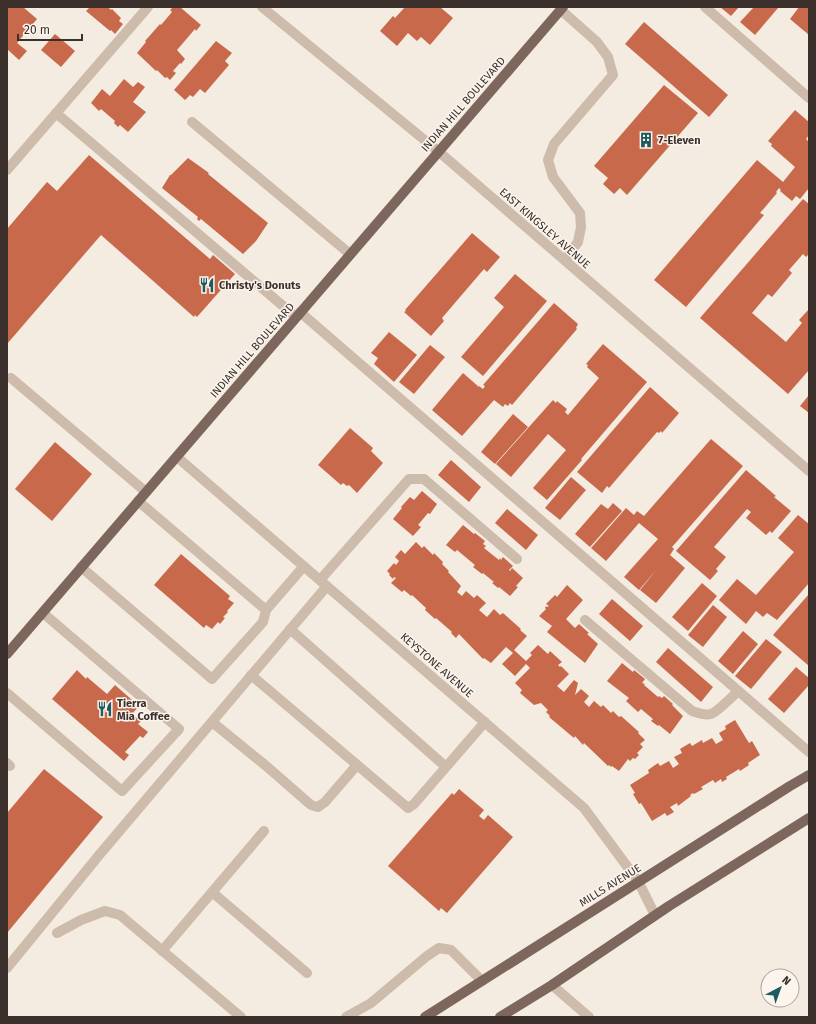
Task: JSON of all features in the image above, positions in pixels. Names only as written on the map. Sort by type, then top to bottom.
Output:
[{"type":"main road","name":"INDIAN HILL BOULEVARD","points":[[7,654],[562,8]]},
{"type":"main road","name":"MILLS AVENUE","points":[[425,1017],[638,881],[809,775]]},
{"type":"main road","points":[[500,1017],[552,985],[655,916],[809,818]]},
{"type":"street","points":[[7,170],[148,7]]},
{"type":"street","name":"EAST KINGSLEY AVENUE","points":[[262,7],[438,151],[809,472]]},
{"type":"street","points":[[705,7],[809,98]]},
{"type":"street","points":[[562,8],[597,42],[608,57],[613,75],[554,144],[548,160],[554,177],[580,214],[581,227],[578,242],[565,260]]},
{"type":"street","points":[[56,113],[298,315],[809,752]]},
{"type":"street","points":[[192,122],[350,254]]},
{"type":"street","points":[[11,378],[146,492]]},
{"type":"street","name":"KEYSTONE AVENUE","points":[[177,456],[584,808],[638,881],[655,916]]},
{"type":"street","points":[[7,968],[100,854],[290,629],[323,583],[409,479],[424,479],[517,559]]},
{"type":"street","points":[[138,501],[266,610]]},
{"type":"street","points":[[81,567],[212,679],[263,622],[266,610],[304,566]]},
{"type":"street","points":[[7,693],[122,791],[179,729],[42,613]]},
{"type":"street","points":[[584,620],[692,711],[703,714],[712,714],[738,691]]},
{"type":"street","points":[[290,629],[446,767]]},
{"type":"street","points":[[251,675],[408,808],[414,804],[485,722]]},
{"type":"street","points":[[212,722],[311,805],[318,807],[325,802],[357,764]]},
{"type":"street","points":[[162,951],[264,831]]},
{"type":"street","points":[[212,892],[307,973]]},
{"type":"street","points":[[57,934],[81,920],[105,911],[120,915],[241,1017]]},
{"type":"street","points":[[346,1017],[371,1003],[427,956],[439,948],[451,950],[482,981]]},
{"type":"street","points":[[552,985],[589,1017]]},
{"type":"building","points":[[7,7],[23,7],[37,19],[17,43],[27,51],[19,60],[7,49]]},
{"type":"building","points":[[90,7],[108,7],[111,10],[112,9],[121,18],[119,21],[123,24],[115,34],[86,11]]},
{"type":"building","points":[[173,7],[180,7],[201,25],[196,31],[195,29],[177,50],[185,59],[173,71],[176,73],[170,80],[167,77],[165,78],[157,70],[156,71],[137,53],[146,42],[145,41],[172,12],[170,10]]},
{"type":"building","points":[[405,7],[440,7],[453,18],[430,45],[421,37],[417,41],[408,33],[397,46],[380,31],[393,16],[395,18]]},
{"type":"building","points":[[720,7],[739,7],[731,16]]},
{"type":"building","points":[[754,7],[778,8],[755,35],[740,22]]},
{"type":"building","points":[[799,7],[809,7],[809,35],[790,19]]},
{"type":"building","points":[[644,22],[728,95],[709,117],[625,44]]},
{"type":"building","points":[[55,34],[75,51],[61,67],[41,50]]},
{"type":"building","points":[[216,41],[232,53],[225,61],[229,65],[205,93],[200,89],[193,97],[190,95],[185,100],[174,90]]},
{"type":"building","points":[[124,79],[133,87],[138,82],[145,87],[133,102],[146,112],[128,132],[120,125],[118,127],[114,123],[115,121],[101,109],[99,111],[91,103],[102,89],[110,96]]},
{"type":"building","name":"7-Eleven","points":[[664,85],[698,113],[627,195],[620,188],[614,194],[603,184],[608,178],[594,166]]},
{"type":"building","points":[[795,110],[809,122],[809,135],[806,139],[809,142],[809,188],[800,199],[796,196],[792,201],[780,191],[781,190],[779,188],[776,192],[777,193],[760,213],[764,215],[686,307],[654,280],[757,160],[783,182],[795,167],[771,146],[772,144],[768,141]]},
{"type":"building","points":[[89,155],[210,259],[213,255],[235,274],[197,317],[195,315],[194,317],[101,235],[7,344],[7,229],[47,182],[57,191]]},
{"type":"building","points":[[188,158],[209,173],[208,174],[268,223],[256,241],[243,254],[201,219],[199,221],[197,219],[198,217],[162,188],[170,175]]},
{"type":"building","points":[[803,199],[809,204],[809,256],[808,255],[806,257],[803,254],[789,270],[792,273],[772,297],[768,294],[752,313],[786,342],[802,323],[799,320],[809,309],[809,370],[788,394],[700,318]]},
{"type":"building","points":[[472,233],[500,257],[487,272],[484,269],[442,318],[444,321],[431,336],[404,312]]},
{"type":"building","points":[[515,274],[547,301],[483,376],[461,357],[504,307],[494,298]]},
{"type":"building","points":[[554,303],[578,324],[577,329],[512,405],[510,403],[508,406],[505,404],[503,407],[494,400],[462,436],[432,410],[463,373],[483,389],[485,386],[483,385]]},
{"type":"building","points":[[389,332],[417,355],[394,382],[374,364],[378,358],[371,353]]},
{"type":"building","points":[[603,344],[647,382],[547,500],[533,488],[566,450],[548,434],[511,477],[496,464],[553,400],[556,403],[557,401],[567,409],[565,412],[568,415],[599,378],[587,367],[588,365],[586,364]]},
{"type":"building","points":[[430,345],[445,357],[414,394],[399,382]]},
{"type":"building","points":[[650,387],[679,413],[662,433],[661,431],[659,433],[657,432],[609,488],[607,486],[602,493],[577,472]]},
{"type":"building","points":[[809,395],[809,413],[800,406]]},
{"type":"building","points":[[513,414],[528,427],[495,464],[481,452]]},
{"type":"building","points":[[350,428],[373,448],[371,451],[383,463],[357,493],[349,485],[347,486],[343,483],[341,485],[318,465]]},
{"type":"building","points":[[711,439],[743,466],[672,547],[674,549],[670,555],[685,568],[656,603],[640,590],[657,569],[639,590],[624,577],[658,539],[639,523],[606,561],[591,548],[626,508],[634,515],[637,511],[644,516]]},
{"type":"building","points":[[55,442],[92,474],[52,521],[15,489]]},
{"type":"building","points":[[451,460],[481,487],[469,502],[438,475]]},
{"type":"building","points":[[746,470],[791,511],[772,533],[770,531],[766,535],[746,518],[751,512],[747,509],[714,547],[726,557],[716,569],[718,571],[710,580],[676,551]]},
{"type":"building","points":[[571,477],[586,490],[560,520],[545,508]]},
{"type":"building","points":[[422,491],[437,504],[430,514],[428,513],[418,525],[421,527],[413,536],[393,519],[410,497],[414,500]]},
{"type":"building","points":[[613,503],[622,511],[590,547],[575,534],[601,504],[608,509]]},
{"type":"building","points":[[507,509],[538,535],[526,550],[495,523]]},
{"type":"building","points":[[798,515],[809,524],[809,583],[777,620],[767,613],[763,617],[756,611],[746,624],[719,600],[737,579],[756,595],[794,552],[778,538]]},
{"type":"building","points":[[463,525],[485,541],[483,544],[486,546],[484,548],[499,560],[503,557],[513,566],[509,570],[510,571],[512,568],[523,578],[516,586],[518,587],[510,596],[492,583],[494,582],[483,573],[482,574],[473,567],[475,565],[457,550],[455,552],[446,545]]},
{"type":"building","points":[[416,542],[422,548],[424,546],[433,555],[434,553],[443,562],[442,564],[449,571],[448,572],[461,586],[457,592],[462,596],[466,591],[474,598],[477,595],[486,603],[479,610],[487,617],[494,609],[500,615],[503,613],[521,629],[520,630],[527,636],[514,650],[526,661],[532,655],[530,653],[538,645],[548,654],[550,651],[562,662],[558,665],[569,674],[557,686],[564,692],[574,680],[578,683],[575,695],[581,689],[589,696],[584,702],[589,707],[594,701],[601,707],[603,705],[611,713],[613,711],[619,717],[621,716],[639,732],[638,733],[645,740],[640,744],[643,747],[637,753],[639,755],[630,761],[628,759],[619,771],[612,766],[608,766],[584,743],[583,745],[575,736],[574,738],[549,717],[550,716],[546,712],[548,710],[541,703],[534,705],[520,693],[522,690],[515,683],[530,668],[526,664],[515,676],[502,664],[513,653],[506,647],[491,663],[484,658],[483,659],[459,634],[456,638],[451,633],[452,632],[425,610],[426,608],[412,595],[411,596],[404,590],[402,592],[391,583],[396,578],[394,577],[393,579],[387,571],[394,563],[396,565],[399,561],[395,557],[401,550],[405,554]]},
{"type":"building","points":[[181,554],[230,596],[228,599],[234,603],[223,617],[225,618],[220,624],[218,622],[212,629],[206,625],[204,628],[154,585]]},
{"type":"building","points":[[702,583],[717,596],[688,631],[672,617]]},
{"type":"building","points":[[567,585],[583,600],[566,619],[575,628],[579,624],[598,644],[585,663],[547,632],[552,626],[539,616],[546,609],[546,606],[549,606],[546,604],[555,595],[557,597]]},
{"type":"building","points":[[809,594],[809,666],[773,635]]},
{"type":"building","points":[[612,599],[643,626],[630,641],[599,614]]},
{"type":"building","points":[[713,605],[727,617],[703,647],[688,635]]},
{"type":"building","points":[[743,631],[758,644],[733,674],[718,661]]},
{"type":"building","points":[[766,639],[782,652],[751,689],[735,676]]},
{"type":"building","points":[[668,648],[713,687],[701,702],[656,662]]},
{"type":"building","points":[[622,663],[645,679],[642,683],[645,684],[644,685],[658,697],[659,696],[662,698],[664,696],[683,716],[670,734],[659,725],[658,726],[651,721],[653,719],[641,709],[638,712],[626,701],[629,698],[607,681]]},
{"type":"building","points":[[796,667],[809,678],[809,685],[784,713],[768,699]]},
{"type":"building","points":[[77,670],[86,679],[87,677],[107,694],[115,685],[139,706],[132,714],[141,721],[138,724],[148,732],[143,738],[140,736],[125,752],[129,755],[124,761],[52,699]]},
{"type":"building","points":[[735,720],[749,743],[752,741],[760,755],[748,763],[749,765],[726,777],[727,779],[722,782],[721,779],[715,783],[713,780],[701,787],[703,789],[690,795],[691,796],[678,806],[677,803],[670,807],[674,812],[667,816],[665,813],[652,821],[641,803],[639,804],[630,785],[649,773],[648,770],[658,763],[660,766],[669,761],[673,768],[679,764],[674,757],[682,753],[680,749],[690,743],[692,746],[702,740],[703,743],[712,738],[716,744],[723,740],[719,733],[726,729],[725,726]]},
{"type":"building","points":[[44,769],[103,817],[7,933],[7,813]]},
{"type":"building","points":[[459,789],[484,810],[479,816],[484,820],[488,815],[513,837],[447,913],[441,908],[439,911],[388,866],[452,793],[454,795]]},
{"type":"place","name":"7-Eleven","points":[[646,140]]},
{"type":"place","name":"Christy's Donuts","points":[[207,285]]},
{"type":"place","name":"Tierra Mia Coffee","points":[[105,709]]}]
